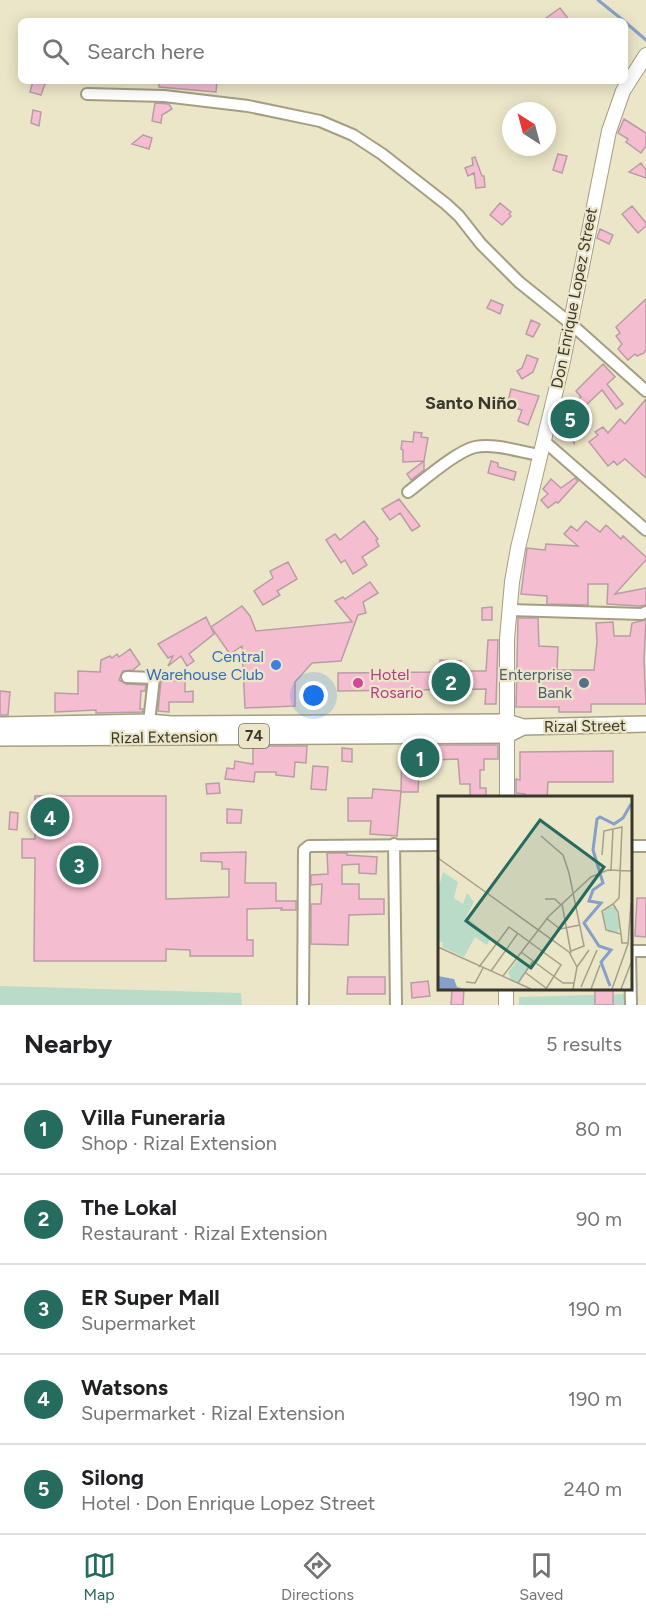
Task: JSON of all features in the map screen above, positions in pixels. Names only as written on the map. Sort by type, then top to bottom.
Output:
[{"type":"main road","name":"Rizal Extension","points":[[0,725],[149,722],[507,729]]},
{"type":"main road","name":"Rizal Street","points":[[507,729],[646,724]]},
{"type":"main road","name":"Rizal Extension","points":[[0,738],[507,729]]},
{"type":"street","name":"Don Enrique Lopez Street","points":[[628,83],[646,56]]},
{"type":"street","name":"Don Enrique Lopez Street","points":[[507,796],[506,664],[518,548],[570,323],[600,171],[614,114],[628,84]]},
{"type":"street","points":[[87,94],[164,96],[248,106],[320,121],[353,135],[382,154],[446,204],[519,282],[570,323],[646,391]]},
{"type":"street","points":[[544,441],[646,530]]},
{"type":"street","points":[[408,492],[464,451],[476,447],[492,447],[540,455]]},
{"type":"street","points":[[510,610],[604,614],[646,612]]},
{"type":"street","points":[[127,677],[154,678],[149,722]]},
{"type":"street","points":[[394,844],[396,1005]]},
{"type":"street","points":[[303,1005],[304,850],[309,846],[438,845]]},
{"type":"street","points":[[631,990],[631,1005]]},
{"type":"green space","points":[[0,986],[241,993],[242,1005],[0,1005]]},
{"type":"green space","points":[[626,994],[626,1005],[519,1005],[519,997]]},
{"type":"building","points":[[560,8],[568,18],[546,18]]},
{"type":"building","points":[[32,84],[45,84],[41,95],[30,92]]},
{"type":"building","points":[[159,84],[217,84],[216,92],[159,87]]},
{"type":"building","points":[[155,103],[169,104],[172,109],[162,115],[161,123],[152,121]]},
{"type":"building","points":[[33,110],[41,112],[39,126],[31,123]]},
{"type":"building","points":[[624,119],[646,133],[646,146],[641,153],[626,142],[628,139],[618,133]]},
{"type":"building","points":[[143,135],[152,138],[149,149],[132,144]]},
{"type":"building","points":[[558,154],[567,156],[562,173],[553,170]]},
{"type":"building","points":[[475,157],[482,176],[484,176],[485,187],[476,188],[474,173],[468,176],[465,168],[473,165],[472,158]]},
{"type":"building","points":[[641,163],[646,170],[646,178],[629,172]]},
{"type":"building","points":[[500,203],[511,212],[509,214],[511,216],[502,225],[490,215]]},
{"type":"building","points":[[632,206],[646,223],[646,226],[638,233],[622,214]]},
{"type":"building","points":[[600,229],[613,235],[609,244],[597,238]]},
{"type":"building","points":[[646,299],[646,349],[644,353],[637,356],[635,354],[628,360],[618,349],[622,344],[616,336],[620,333],[616,327]]},
{"type":"building","points":[[491,300],[503,305],[500,314],[487,308]]},
{"type":"building","points":[[531,320],[540,324],[533,337],[526,334]]},
{"type":"building","points":[[527,355],[538,359],[533,372],[522,379],[517,371],[522,368]]},
{"type":"building","points":[[603,364],[615,377],[607,384],[623,404],[616,409],[602,390],[582,409],[590,418],[578,427],[572,420],[574,443],[558,420],[560,413],[581,397],[576,391]]},
{"type":"building","points":[[511,389],[539,396],[528,425],[518,421],[522,410],[507,406]]},
{"type":"building","points":[[646,399],[646,478],[625,459],[617,465],[614,461],[608,466],[589,442],[598,435],[595,432],[603,427],[608,433],[620,419],[625,424]]},
{"type":"building","points":[[414,432],[422,433],[421,437],[428,438],[424,461],[403,462],[402,441],[413,442]]},
{"type":"building","points":[[424,461],[424,470],[411,480],[407,474]]},
{"type":"building","points":[[491,461],[498,463],[498,467],[516,472],[514,480],[488,473]]},
{"type":"building","points":[[575,478],[578,481],[558,503],[548,508],[541,500],[548,494],[543,489],[551,479],[561,488]]},
{"type":"building","points":[[399,499],[420,526],[412,531],[400,513],[390,520],[382,509]]},
{"type":"building","points":[[364,521],[378,539],[376,540],[379,546],[362,557],[367,565],[353,574],[345,560],[341,563],[326,540],[335,534],[340,540]]},
{"type":"building","points":[[586,521],[600,532],[606,525],[621,539],[623,536],[646,557],[646,560],[615,594],[646,588],[646,605],[607,604],[608,584],[588,584],[588,605],[547,604],[547,596],[521,594],[527,548],[545,550],[546,544],[578,546],[564,534],[571,526],[577,531]]},
{"type":"building","points":[[288,562],[297,579],[277,591],[280,595],[263,605],[254,591],[273,578],[270,571]]},
{"type":"building","name":"Central Warehouse Club","points":[[370,582],[378,593],[363,602],[366,613],[358,615],[341,661],[312,663],[295,682],[295,706],[245,708],[242,646],[230,654],[211,627],[242,606],[250,616],[256,631],[352,622],[335,601],[343,597],[345,599]]},
{"type":"building","points":[[492,607],[492,620],[482,620],[482,608]]},
{"type":"building","points":[[206,617],[214,634],[189,654],[194,661],[187,666],[181,656],[168,666],[173,656],[168,658],[158,644]]},
{"type":"building","points":[[518,618],[538,618],[539,646],[558,647],[557,670],[594,670],[597,642],[596,623],[613,622],[614,636],[630,636],[632,623],[646,620],[644,660],[646,704],[591,704],[591,712],[559,712],[559,707],[516,707]]},
{"type":"building","points":[[488,640],[498,640],[496,704],[485,704],[486,689],[338,691],[338,673],[439,672],[440,660],[461,661],[461,671],[486,671]]},
{"type":"building","points":[[130,649],[140,664],[133,670],[123,671],[119,680],[126,684],[146,685],[145,691],[141,691],[140,709],[143,709],[143,712],[96,713],[96,710],[55,712],[55,693],[78,694],[78,671],[100,672],[101,660],[110,656],[112,658],[117,654],[119,657]]},
{"type":"building","points":[[161,681],[185,681],[185,692],[193,691],[193,702],[169,702],[169,712],[158,711]]},
{"type":"building","points":[[0,691],[10,692],[8,715],[0,715]]},
{"type":"building","points":[[435,745],[498,745],[498,759],[484,759],[484,770],[480,770],[480,788],[486,788],[486,796],[470,796],[470,784],[460,784],[458,759],[433,760],[433,775],[419,774],[418,792],[401,792],[402,749],[435,749]]},
{"type":"building","points":[[253,746],[307,746],[306,763],[295,762],[294,777],[276,775],[276,772],[255,772],[254,782],[225,779],[227,768],[234,769],[235,761],[253,764]]},
{"type":"building","points":[[342,748],[352,749],[352,762],[342,761]]},
{"type":"building","points":[[613,751],[613,782],[548,782],[547,796],[525,796],[525,794],[516,793],[516,779],[520,780],[520,752]]},
{"type":"building","points":[[313,766],[328,767],[326,790],[311,789]]},
{"type":"building","points":[[219,783],[220,793],[207,794],[206,784]]},
{"type":"building","points":[[373,789],[401,791],[397,836],[370,834],[371,821],[348,821],[348,798],[372,798]]},
{"type":"building","points":[[35,796],[166,796],[166,899],[229,897],[229,869],[222,869],[222,862],[201,861],[201,853],[246,852],[245,883],[276,883],[276,901],[296,901],[296,910],[247,909],[247,940],[253,940],[253,956],[190,956],[190,950],[166,949],[166,961],[34,961],[35,858],[22,858],[22,839],[35,839]]},
{"type":"building","points":[[227,809],[242,810],[241,823],[227,823]]},
{"type":"building","points":[[10,812],[18,813],[17,830],[9,829]]},
{"type":"building","points":[[327,853],[377,857],[376,874],[359,873],[359,864],[342,865],[342,884],[359,884],[359,899],[384,899],[384,914],[349,915],[348,945],[311,944],[311,904],[321,904],[322,884],[311,885],[311,875],[328,874]]},
{"type":"building","points":[[637,898],[646,898],[646,937],[635,936]]},
{"type":"building","points":[[348,977],[385,977],[385,994],[347,994]]},
{"type":"building","points":[[428,981],[430,996],[412,998],[411,983]]},
{"type":"building","points":[[452,990],[464,990],[463,1005],[451,1005]]},
{"type":"building","points":[[595,990],[613,990],[613,1005],[595,1005]]},
{"type":"waterway","points":[[598,0],[620,18]]},
{"type":"waterway","points":[[628,25],[646,40]]},
{"type":"place","name":"Silong","points":[[570,419]]},
{"type":"place","name":"Central Warehouse Club","points":[[276,665]]},
{"type":"place","name":"The Lokal","points":[[451,682]]},
{"type":"place","name":"Hotel Rosario","points":[[358,683]]},
{"type":"place","name":"Enterprise Bank","points":[[584,683]]},
{"type":"place","name":"Villa Funeraria","points":[[420,758]]},
{"type":"place","name":"Watsons","points":[[50,817]]},
{"type":"place","name":"ER Super Mall","points":[[79,865]]},
{"type":"district","name":"Santo Niño","points":[[471,403]]}]
